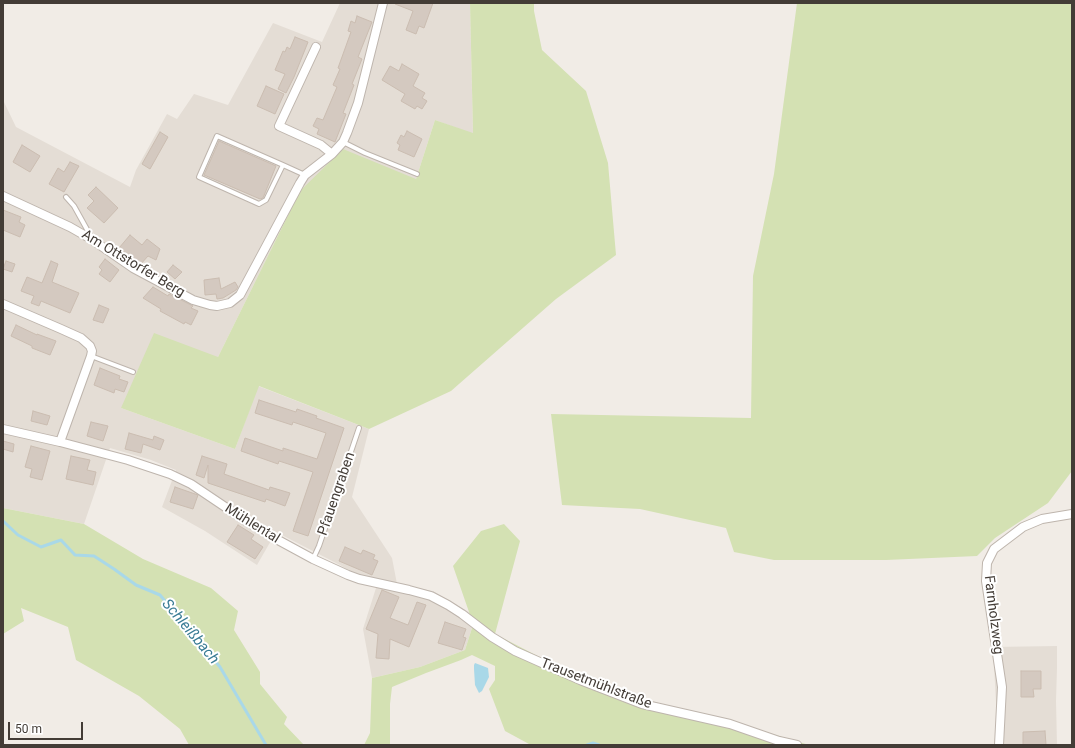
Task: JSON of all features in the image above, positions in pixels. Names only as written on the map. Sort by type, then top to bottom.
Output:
[{"type":"street","name":"Am Ottstorfer Berg","points":[[3,196],[60,222],[91,239],[133,268],[193,300],[210,305],[224,305],[230,303],[240,294],[293,194],[305,175],[332,154],[343,142],[358,103],[383,3]]},
{"type":"street","points":[[316,47],[279,126],[321,145],[332,154]]},
{"type":"street","points":[[3,304],[81,338],[90,346],[92,351],[91,356],[60,442]]},
{"type":"street","name":"Mühlental","points":[[3,429],[60,442],[134,462],[170,474],[200,490],[259,529],[313,559],[359,579],[431,596],[462,614],[492,638]]},
{"type":"street","name":"Farnholzweg","points":[[999,745],[1002,687],[986,581],[988,563],[994,549],[1023,527],[1042,519],[1072,514]]},
{"type":"street","name":"Trausetmühlstraße","points":[[492,638],[515,651],[580,680],[642,704],[730,724],[779,741],[797,745]]},
{"type":"lane","points":[[283,165],[266,200],[259,204],[199,177],[217,136],[283,165],[305,175]]},
{"type":"lane","points":[[343,142],[365,153],[417,174]]},
{"type":"lane","points":[[66,197],[74,206],[91,239]]},
{"type":"lane","points":[[91,356],[133,372]]},
{"type":"lane","name":"Pfauengraben","points":[[313,559],[319,546],[359,428]]},
{"type":"shaded area","points":[[340,3],[470,3],[473,134],[435,120],[416,179],[300,191],[218,357],[121,408],[235,449],[258,386],[369,429],[352,497],[392,558],[397,584],[433,591],[469,612],[472,628],[465,650],[420,667],[372,678],[363,629],[376,588],[340,565],[276,532],[257,565],[205,531],[162,507],[176,470],[151,460],[110,448],[84,524],[3,508],[3,100],[16,127],[130,187],[136,170],[167,114],[177,119],[194,94],[228,105],[273,23],[322,42]]},
{"type":"shaded area","points":[[1057,646],[1057,745],[996,745],[997,721],[993,647]]},
{"type":"green space","points":[[470,3],[534,3],[534,11],[542,50],[586,91],[608,163],[616,255],[556,299],[451,391],[369,429],[259,386],[235,449],[121,408],[154,333],[218,357],[300,191],[343,149],[416,179],[435,120],[473,133]]},
{"type":"green space","points":[[797,3],[1072,3],[1072,471],[1048,503],[995,538],[977,556],[886,560],[774,560],[734,552],[726,528],[640,509],[562,505],[551,414],[751,418],[753,276],[774,174]]},
{"type":"green space","points":[[3,508],[84,524],[143,559],[211,588],[238,611],[234,630],[260,672],[260,684],[287,717],[284,724],[304,745],[189,745],[180,729],[139,696],[76,660],[68,627],[21,608],[24,621],[3,634]]},
{"type":"green space","points":[[504,524],[520,541],[495,634],[557,666],[644,702],[723,719],[809,745],[530,745],[505,731],[489,689],[495,680],[495,666],[472,655],[392,687],[390,704],[390,745],[364,745],[370,733],[372,678],[420,667],[465,650],[472,628],[469,612],[453,566],[481,531]]},
{"type":"water","points":[[475,663],[488,668],[489,677],[482,691],[479,693],[475,685]]},
{"type":"building","points":[[395,3],[433,3],[424,28],[419,26],[416,34],[406,30],[413,11]]},
{"type":"building","points":[[357,16],[372,22],[358,57],[362,59],[343,113],[346,114],[335,142],[317,134],[319,129],[313,126],[317,118],[323,120],[337,87],[333,85],[340,69],[338,68],[351,32],[348,31],[351,21],[355,23]]},
{"type":"building","points":[[295,37],[308,42],[286,93],[278,89],[285,74],[275,70],[283,51],[285,52],[287,47],[290,49]]},
{"type":"building","points":[[402,64],[419,74],[413,86],[425,93],[422,98],[427,101],[422,109],[417,106],[415,109],[401,101],[405,94],[382,80],[390,66],[399,71]]},
{"type":"building","points":[[266,86],[284,94],[275,114],[257,106]]},
{"type":"building","points":[[407,131],[422,139],[414,157],[398,150],[400,145],[397,143],[401,135],[404,137]]},
{"type":"building","points":[[160,132],[168,137],[150,169],[142,164]]},
{"type":"building","points":[[219,141],[276,166],[263,198],[260,199],[204,175]]},
{"type":"building","points":[[22,145],[40,156],[30,172],[13,162]]},
{"type":"building","points":[[70,162],[79,166],[64,192],[49,184],[58,168],[64,172]]},
{"type":"building","points":[[96,187],[118,208],[104,223],[87,208],[94,201],[88,195]]},
{"type":"building","points":[[3,210],[21,217],[19,222],[25,225],[20,237],[3,230]]},
{"type":"building","points":[[130,235],[142,245],[147,239],[160,249],[156,260],[148,256],[140,265],[119,248]]},
{"type":"building","points":[[105,259],[119,270],[110,282],[99,274],[102,270],[99,267]]},
{"type":"building","points":[[6,261],[15,264],[12,272],[3,269]]},
{"type":"building","points":[[51,261],[58,264],[52,282],[79,293],[70,313],[41,301],[39,306],[31,303],[34,296],[21,291],[27,277],[42,283]]},
{"type":"building","points":[[173,265],[182,272],[175,279],[167,272]]},
{"type":"building","points":[[219,278],[221,289],[235,282],[238,287],[236,290],[223,298],[217,299],[216,294],[205,295],[204,280]]},
{"type":"building","points":[[153,287],[168,296],[169,294],[193,306],[191,308],[198,311],[191,325],[185,322],[184,324],[160,311],[161,309],[143,298]]},
{"type":"building","points":[[99,305],[109,309],[103,323],[93,320]]},
{"type":"building","points":[[16,325],[37,335],[56,341],[50,355],[32,348],[32,346],[11,336]]},
{"type":"building","points":[[100,368],[120,376],[119,379],[128,382],[124,392],[115,389],[114,393],[94,385]]},
{"type":"building","points":[[259,400],[296,412],[297,409],[317,416],[316,418],[344,428],[308,536],[293,531],[313,472],[279,461],[278,464],[241,451],[245,438],[283,451],[283,448],[317,459],[326,433],[293,422],[292,425],[255,413]]},
{"type":"building","points":[[33,411],[50,416],[47,425],[31,421]]},
{"type":"building","points":[[91,422],[108,426],[103,441],[87,436]]},
{"type":"building","points":[[129,433],[153,440],[154,436],[164,440],[160,450],[143,444],[141,453],[125,449]]},
{"type":"building","points":[[3,441],[14,444],[13,452],[3,449]]},
{"type":"building","points":[[31,446],[50,451],[42,480],[30,477],[32,469],[25,467]]},
{"type":"building","points":[[71,456],[90,460],[87,470],[96,472],[93,485],[66,479]]},
{"type":"building","points":[[202,456],[227,464],[224,474],[269,490],[270,487],[290,493],[285,506],[266,499],[265,502],[208,483],[208,465],[204,478],[196,475]]},
{"type":"building","points":[[175,487],[198,495],[193,509],[170,502]]},
{"type":"building","points":[[238,525],[254,535],[251,539],[263,547],[255,559],[227,542]]},
{"type":"building","points":[[345,547],[361,554],[363,550],[375,555],[373,559],[378,561],[372,575],[339,561]]},
{"type":"building","points":[[382,590],[399,597],[390,618],[408,625],[417,602],[426,605],[409,647],[390,639],[389,659],[376,658],[378,634],[366,629]]},
{"type":"building","points":[[445,622],[466,629],[463,637],[466,638],[462,650],[438,643]]},
{"type":"building","points":[[1021,671],[1041,671],[1041,689],[1033,689],[1034,697],[1021,697]]},
{"type":"building","points":[[1045,731],[1046,745],[1023,745],[1023,732]]},
{"type":"waterway","name":"Schleißbach","points":[[3,521],[18,535],[41,547],[61,540],[75,555],[94,556],[136,585],[160,595],[220,667],[266,745]]},
{"type":"waterway","name":"Schleißbach","points":[[587,745],[593,743],[599,745]]}]
